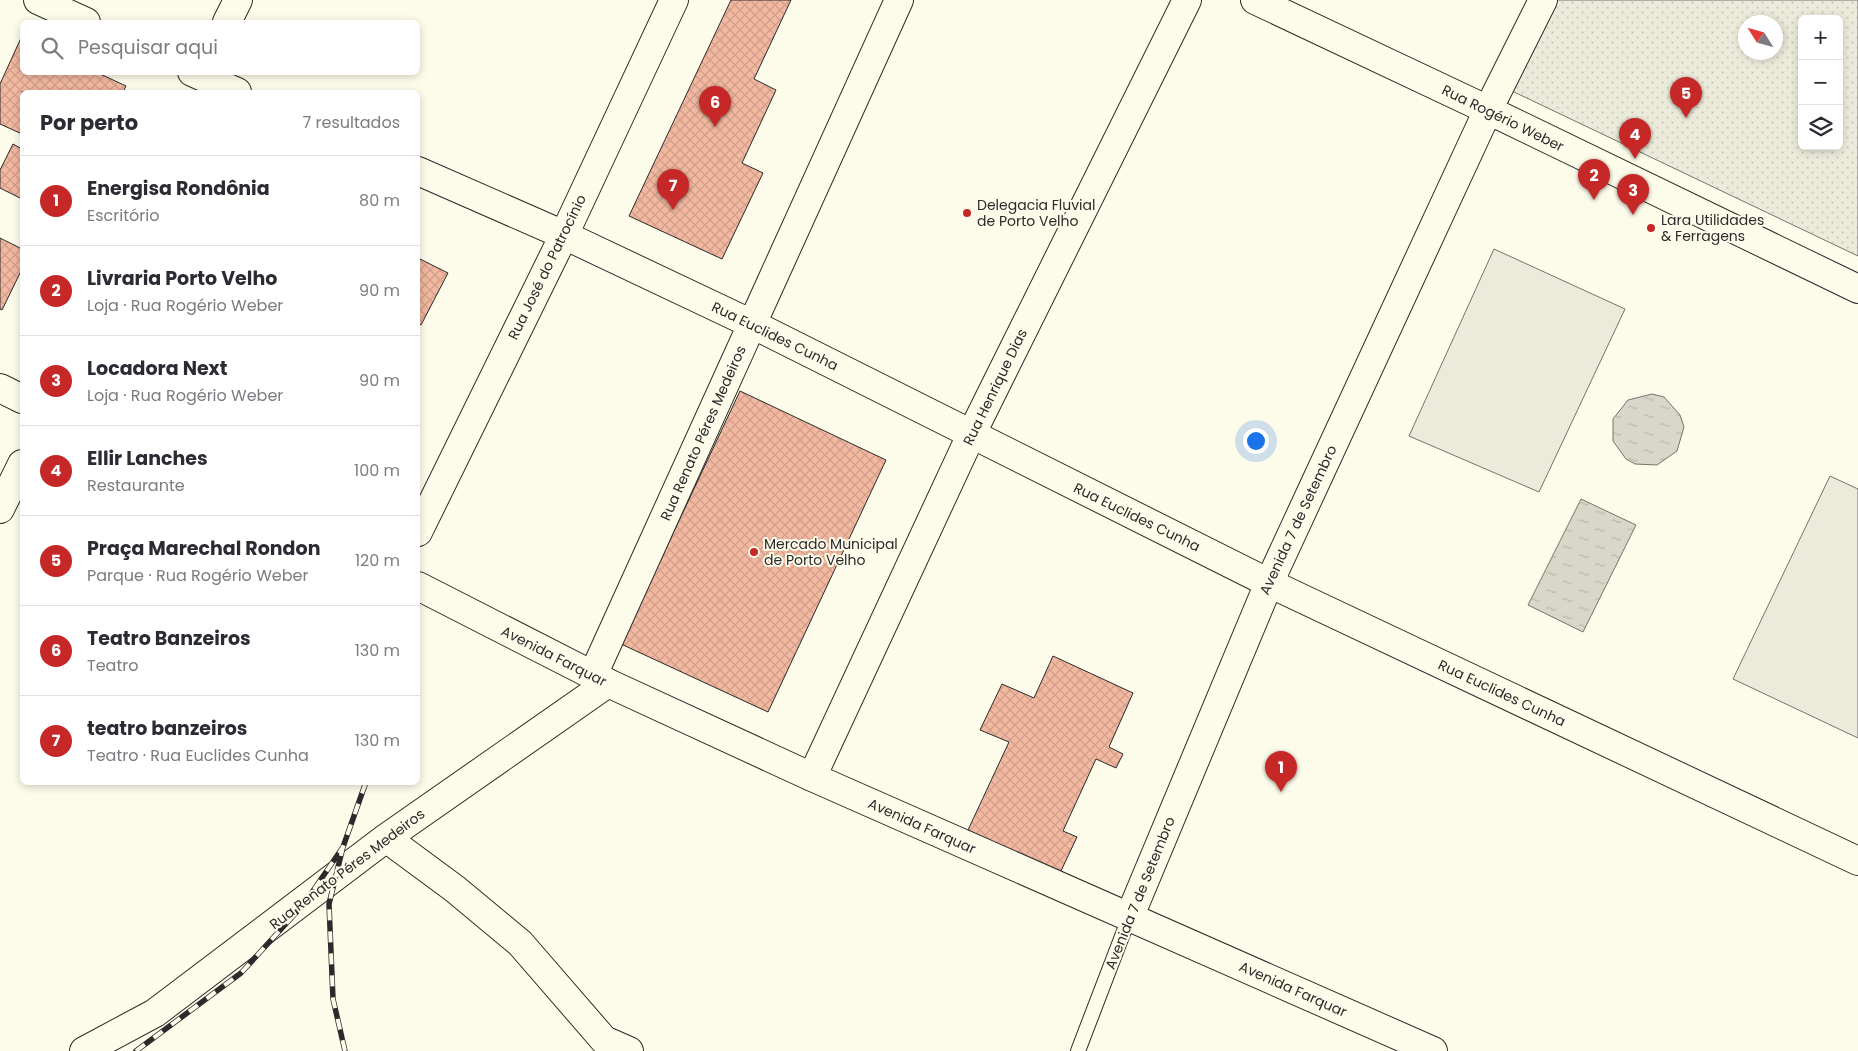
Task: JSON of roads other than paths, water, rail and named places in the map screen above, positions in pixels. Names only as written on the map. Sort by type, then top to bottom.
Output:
[{"type":"street","points":[[38,0],[82,20]]},
{"type":"street","points":[[228,20],[238,0]]},
{"type":"street","name":"Rua José do Patrocínio","points":[[420,528],[564,235],[674,0]]},
{"type":"street","name":"Rua Renato Péres Medeiros","points":[[84,1051],[155,1014],[386,838],[600,679],[752,324],[898,0]]},
{"type":"street","name":"Rua Henrique Dias","points":[[812,777],[971,435],[1186,0]]},
{"type":"street","name":"Rua Rogério Weber","points":[[1255,0],[1488,110],[1858,289]]},
{"type":"street","name":"Avenida 7 de Setembro","points":[[1129,918],[1269,583],[1488,110],[1543,0]]},
{"type":"street","points":[[197,79],[231,90]]},
{"type":"street","name":"Rua Euclides Cunha","points":[[420,172],[564,235],[752,324],[1269,583],[1858,861]]},
{"type":"street","points":[[0,388],[20,398]]},
{"type":"street","points":[[0,510],[20,468]]},
{"type":"street","name":"Avenida Farquar","points":[[420,587],[600,679],[812,777],[1433,1051]]},
{"type":"street","points":[[386,838],[455,889],[520,943],[604,1040],[628,1051]]},
{"type":"lane","name":"Avenida 7 de Setembro","points":[[1078,1051],[1129,918]]},
{"type":"water","points":[[1652,394],[1664,397],[1680,415],[1684,427],[1677,451],[1657,465],[1635,464],[1626,459],[1613,441],[1613,419],[1628,400]]},
{"type":"water","points":[[1581,499],[1636,525],[1583,632],[1528,605]]},
{"type":"railway","points":[[345,1051],[333,999],[329,904],[343,847],[365,785]]},
{"type":"railway","points":[[136,1051],[241,973],[304,904],[343,847]]},
{"type":"place","name":"Praça Marechal Rondon","points":[[1686,118]]},
{"type":"place","name":"Teatro Banzeiros","points":[[715,127]]},
{"type":"place","name":"Ellir Lanches","points":[[1635,159]]},
{"type":"place","name":"Livraria Porto Velho","points":[[1594,200]]},
{"type":"place","name":"teatro banzeiros","points":[[673,210]]},
{"type":"place","name":"Delegacia Fluvial de Porto Velho","points":[[967,213]]},
{"type":"place","name":"Locadora Next","points":[[1633,215]]},
{"type":"place","name":"Lara Utilidades & Ferragens","points":[[1651,228]]},
{"type":"place","name":"Mercado Municipal de Porto Velho","points":[[754,552]]},
{"type":"place","name":"Energisa Rondônia","points":[[1281,792]]}]
